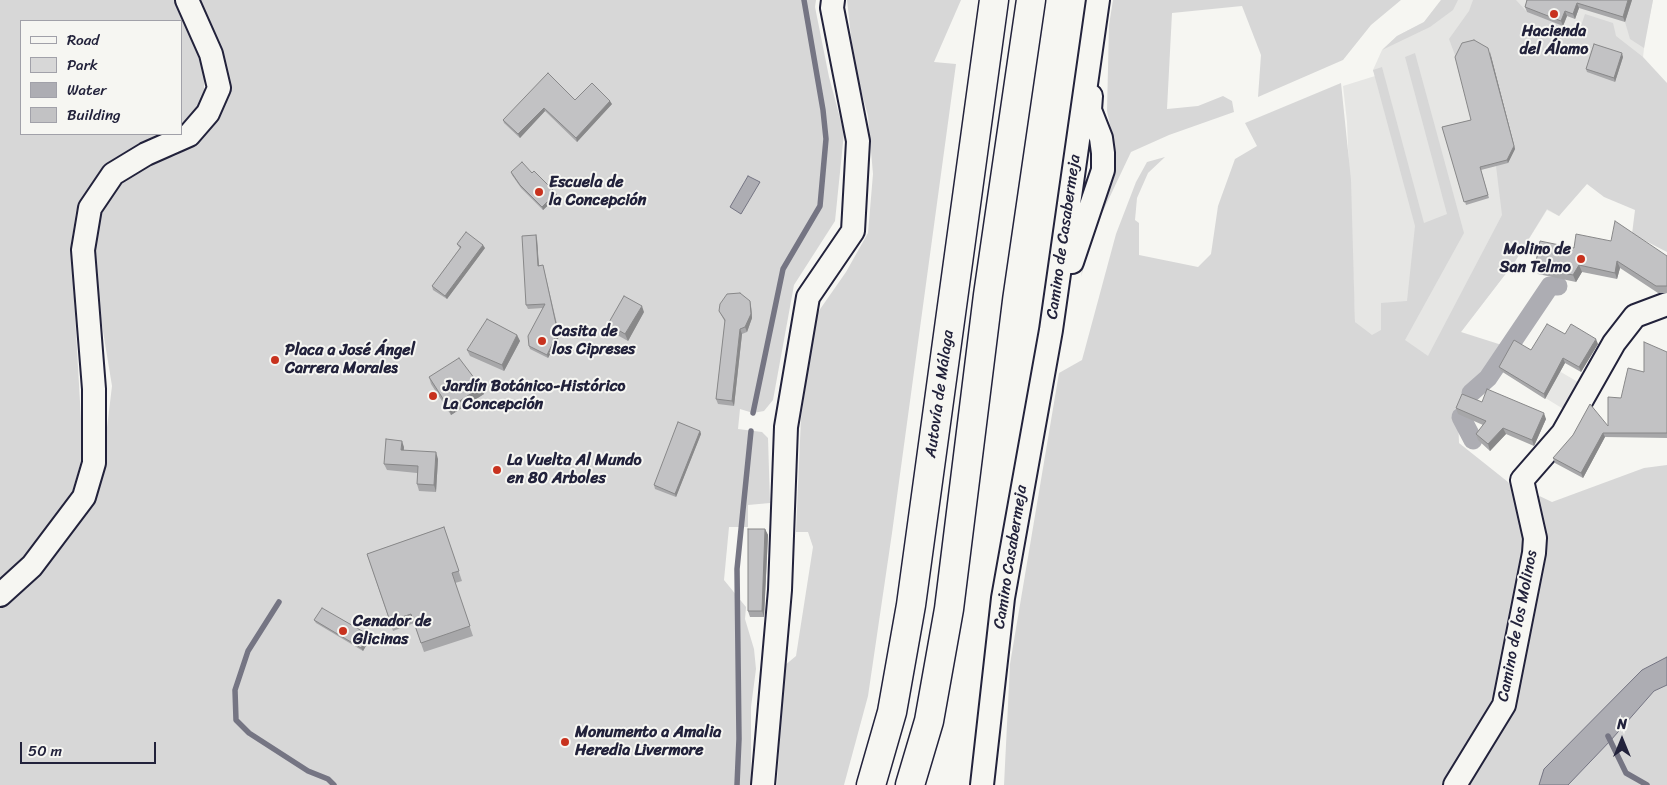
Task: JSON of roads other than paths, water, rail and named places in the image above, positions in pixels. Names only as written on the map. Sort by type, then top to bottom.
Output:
[{"type":"highway","name":"Autovía de Málaga","points":[[871,785],[892,712],[915,579],[994,0]]},
{"type":"highway","points":[[910,785],[928,721],[948,609],[988,295],[1031,0]]},
{"type":"street","points":[[0,595],[32,566],[84,497],[94,463],[94,389],[83,250],[90,208],[113,174],[146,154],[189,135],[208,113],[219,88],[211,54],[187,0]]},
{"type":"street","points":[[763,785],[780,590],[786,428],[789,409],[808,297],[853,231],[858,140],[832,8],[833,0]]},
{"type":"street","name":"Camino de Casabermeja","points":[[1051,330],[1103,170],[1101,138],[1090,110],[1093,65],[1088,62],[1098,0]]},
{"type":"street","name":"Camino de los Molinos","points":[[1455,785],[1504,705],[1534,553],[1535,538],[1522,480],[1563,433],[1614,343],[1635,316],[1667,304]]},
{"type":"street","name":"Camino Casabermeja","points":[[982,785],[1003,598],[1051,330]]},
{"type":"water","points":[[748,176],[760,182],[741,214],[730,207]]},
{"type":"water","points":[[1667,657],[1667,685],[1654,691],[1568,785],[1539,785],[1544,769],[1642,670]]},
{"type":"waterway","points":[[753,413],[783,269],[820,206],[826,139],[823,110],[804,0]]},
{"type":"waterway","points":[[1471,393],[1488,378],[1550,286],[1558,286]]},
{"type":"waterway","points":[[1461,417],[1473,440]]},
{"type":"waterway","points":[[737,785],[739,739],[737,569],[751,431]]},
{"type":"waterway","points":[[279,602],[248,651],[235,690],[236,720],[249,733],[308,771],[328,779],[334,785]]},
{"type":"waterway","points":[[1608,736],[1626,773],[1647,785]]},
{"type":"place","name":"Hacienda del Álamo","points":[[1554,14]]},
{"type":"place","name":"Escuela de la Concepción","points":[[539,192]]},
{"type":"place","name":"Molino de San Telmo","points":[[1581,259]]},
{"type":"place","name":"Casita de los Cipreses","points":[[542,341]]},
{"type":"place","name":"Placa a José Ángel Carrera Morales","points":[[275,360]]},
{"type":"place","name":"Jardín Botánico-Histórico La Concepción","points":[[433,396]]},
{"type":"place","name":"La Vuelta Al Mundo en 80 Arboles","points":[[497,470]]},
{"type":"place","name":"Cenador de Glicinas","points":[[343,631]]},
{"type":"place","name":"Monumento a Amalia Heredia Livermore","points":[[565,742]]}]
